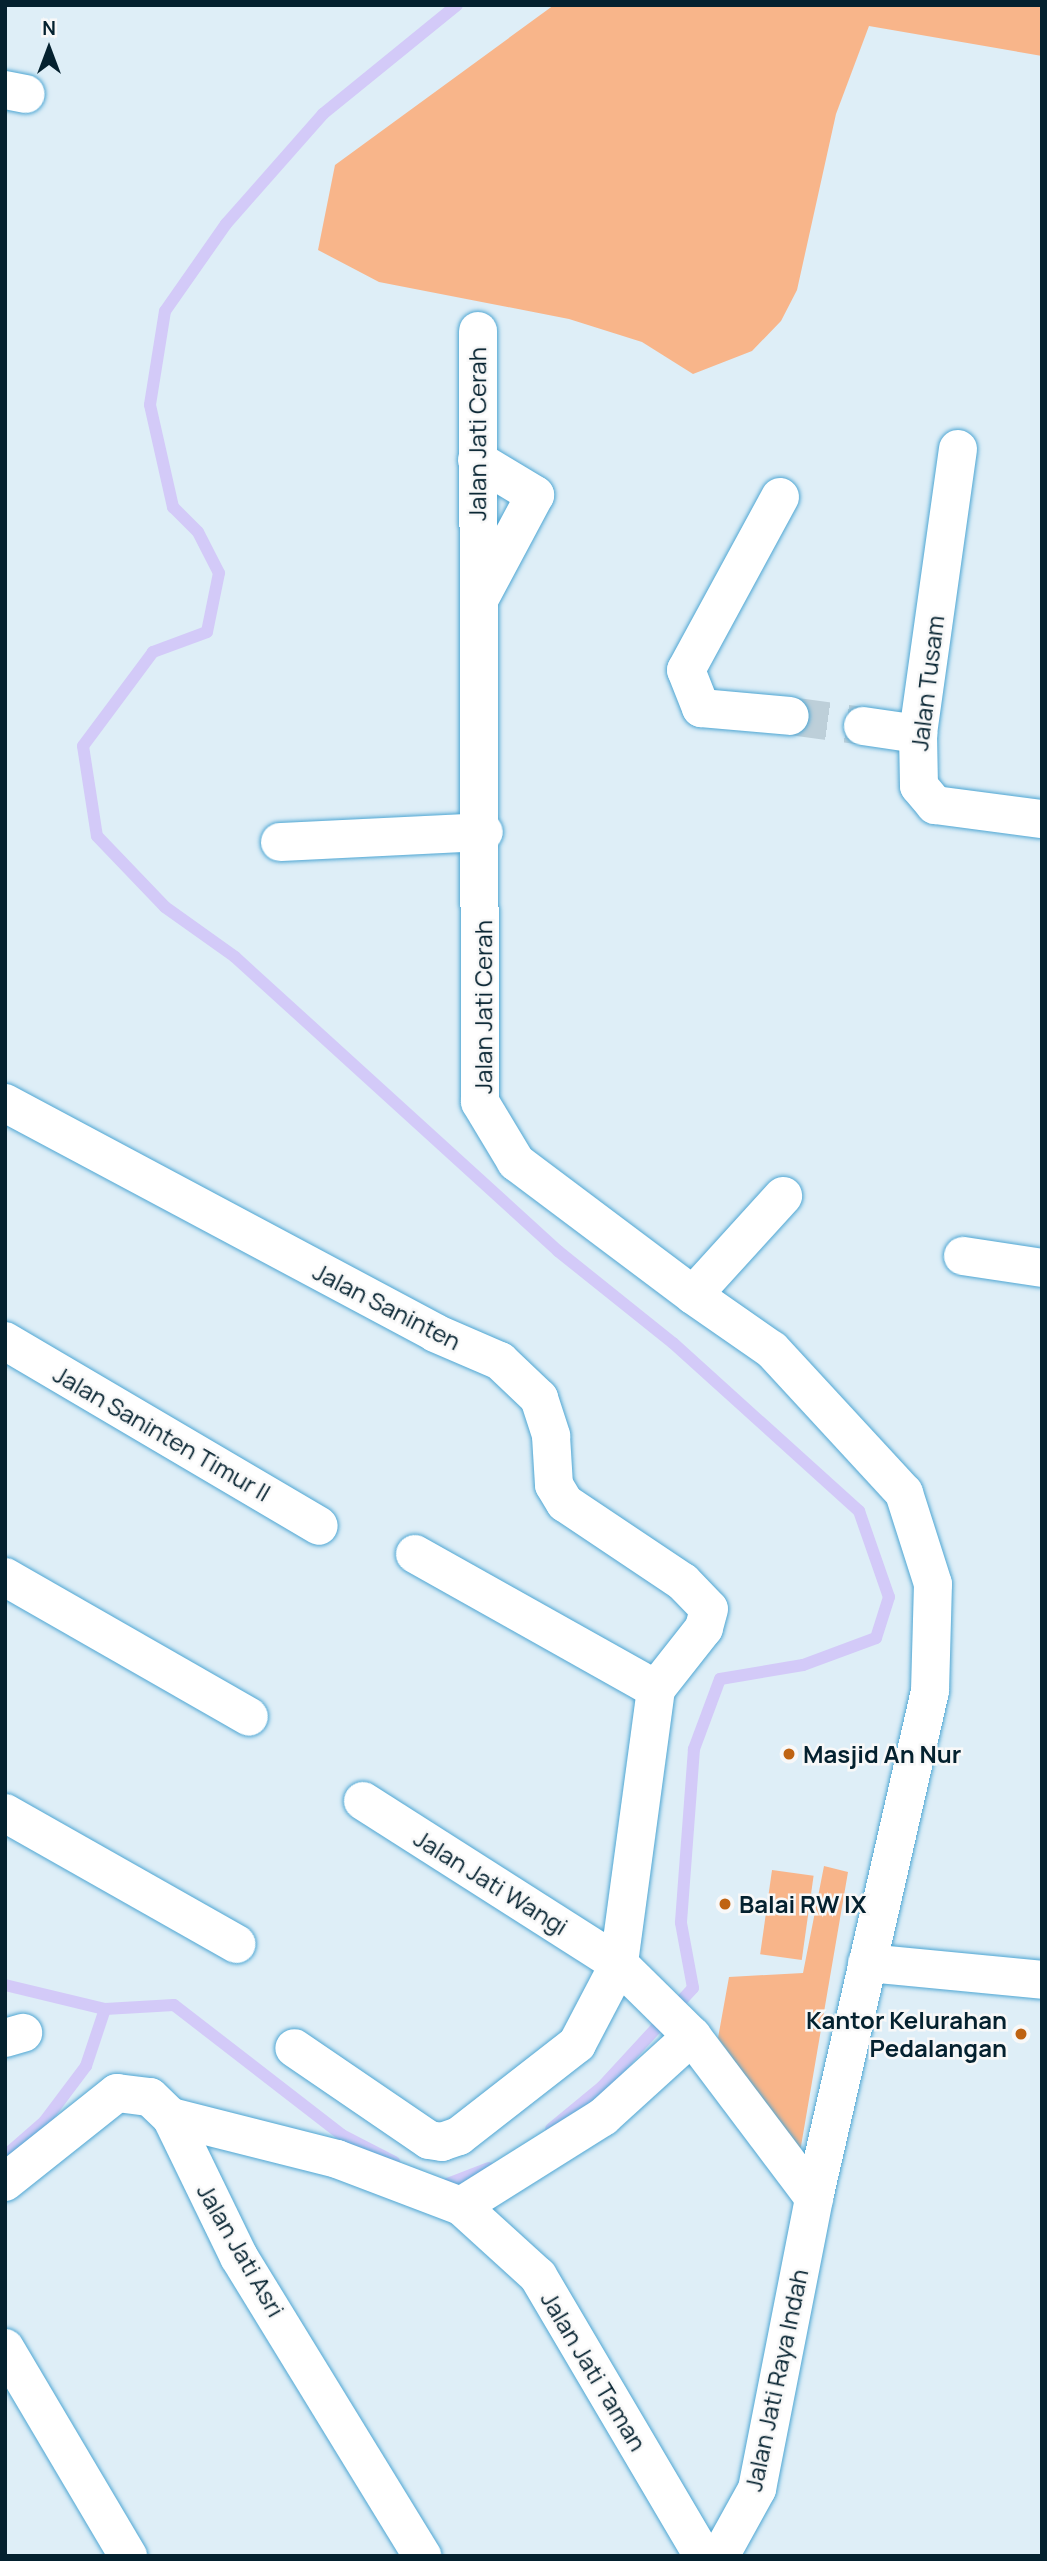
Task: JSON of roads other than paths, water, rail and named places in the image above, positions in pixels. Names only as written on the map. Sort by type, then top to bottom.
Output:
[{"type":"street","name":"Jalan Jati Cerah","points":[[478,331],[478,601],[484,832],[480,1102],[516,1161],[693,1295],[772,1350],[904,1493],[933,1584]]},
{"type":"street","name":"Jalan Tusam","points":[[957,449],[918,734],[919,786],[935,805],[1042,819]]},
{"type":"street","points":[[477,460],[535,495],[478,601]]},
{"type":"street","points":[[780,497],[686,670],[701,708],[790,716]]},
{"type":"street","points":[[863,726],[918,734]]},
{"type":"street","points":[[280,842],[484,832]]},
{"type":"street","name":"Jalan Saninten","points":[[5,1103],[435,1333],[500,1361],[539,1398],[551,1436],[554,1485],[565,1503],[683,1582],[709,1609],[704,1628],[656,1689]]},
{"type":"street","points":[[693,1295],[783,1196]]},
{"type":"street","points":[[963,1256],[1042,1268]]},
{"type":"street","name":"Jalan Saninten Timur II","points":[[5,1341],[319,1526]]},
{"type":"street","points":[[294,2048],[429,2140],[442,2142],[459,2136],[577,2044],[625,1969],[656,1689],[415,1554]]},
{"type":"street","points":[[5,1577],[249,1717]]},
{"type":"street","name":"Jalan Jati Raya Indah","points":[[720,2556],[757,2489],[814,2198],[930,1691],[933,1584]]},
{"type":"street","name":"Jalan Jati Wangi","points":[[363,1801],[625,1969],[689,2032]]},
{"type":"street","points":[[5,1813],[237,1944]]},
{"type":"street","points":[[867,1963],[1042,1980]]},
{"type":"street","points":[[461,2206],[603,2117],[689,2032],[814,2198]]},
{"type":"street","name":"Jalan Jati Asri","points":[[5,2182],[117,2093],[150,2096],[171,2117],[239,2257],[422,2556]]},
{"type":"street","name":"Jalan Jati Taman","points":[[171,2117],[337,2159],[461,2206],[538,2276],[704,2556]]},
{"type":"street","points":[[5,2348],[128,2556]]},
{"type":"waterway","points":[[457,5],[323,114],[226,224],[165,311],[150,405],[173,507],[198,532],[219,573],[207,632],[153,652],[83,746],[97,836],[165,907],[235,957],[558,1251],[673,1343],[859,1511],[889,1597],[876,1638],[803,1665],[720,1679],[694,1749],[681,1923],[693,1988],[602,2087],[551,2129]]},
{"type":"waterway","points":[[5,1985],[105,2009],[174,2005],[342,2135],[394,2162]]},
{"type":"waterway","points":[[5,2156],[44,2122],[86,2066],[105,2009]]},
{"type":"waterway","points":[[442,2186],[489,2168]]},
{"type":"tunnel","points":[[790,716],[863,726]]},
{"type":"place","name":"Masjid An Nur","points":[[789,1754]]},
{"type":"place","name":"Balai RW IX","points":[[725,1904]]},
{"type":"place","name":"Kantor Kelurahan Pedalangan","points":[[1021,2034]]}]
